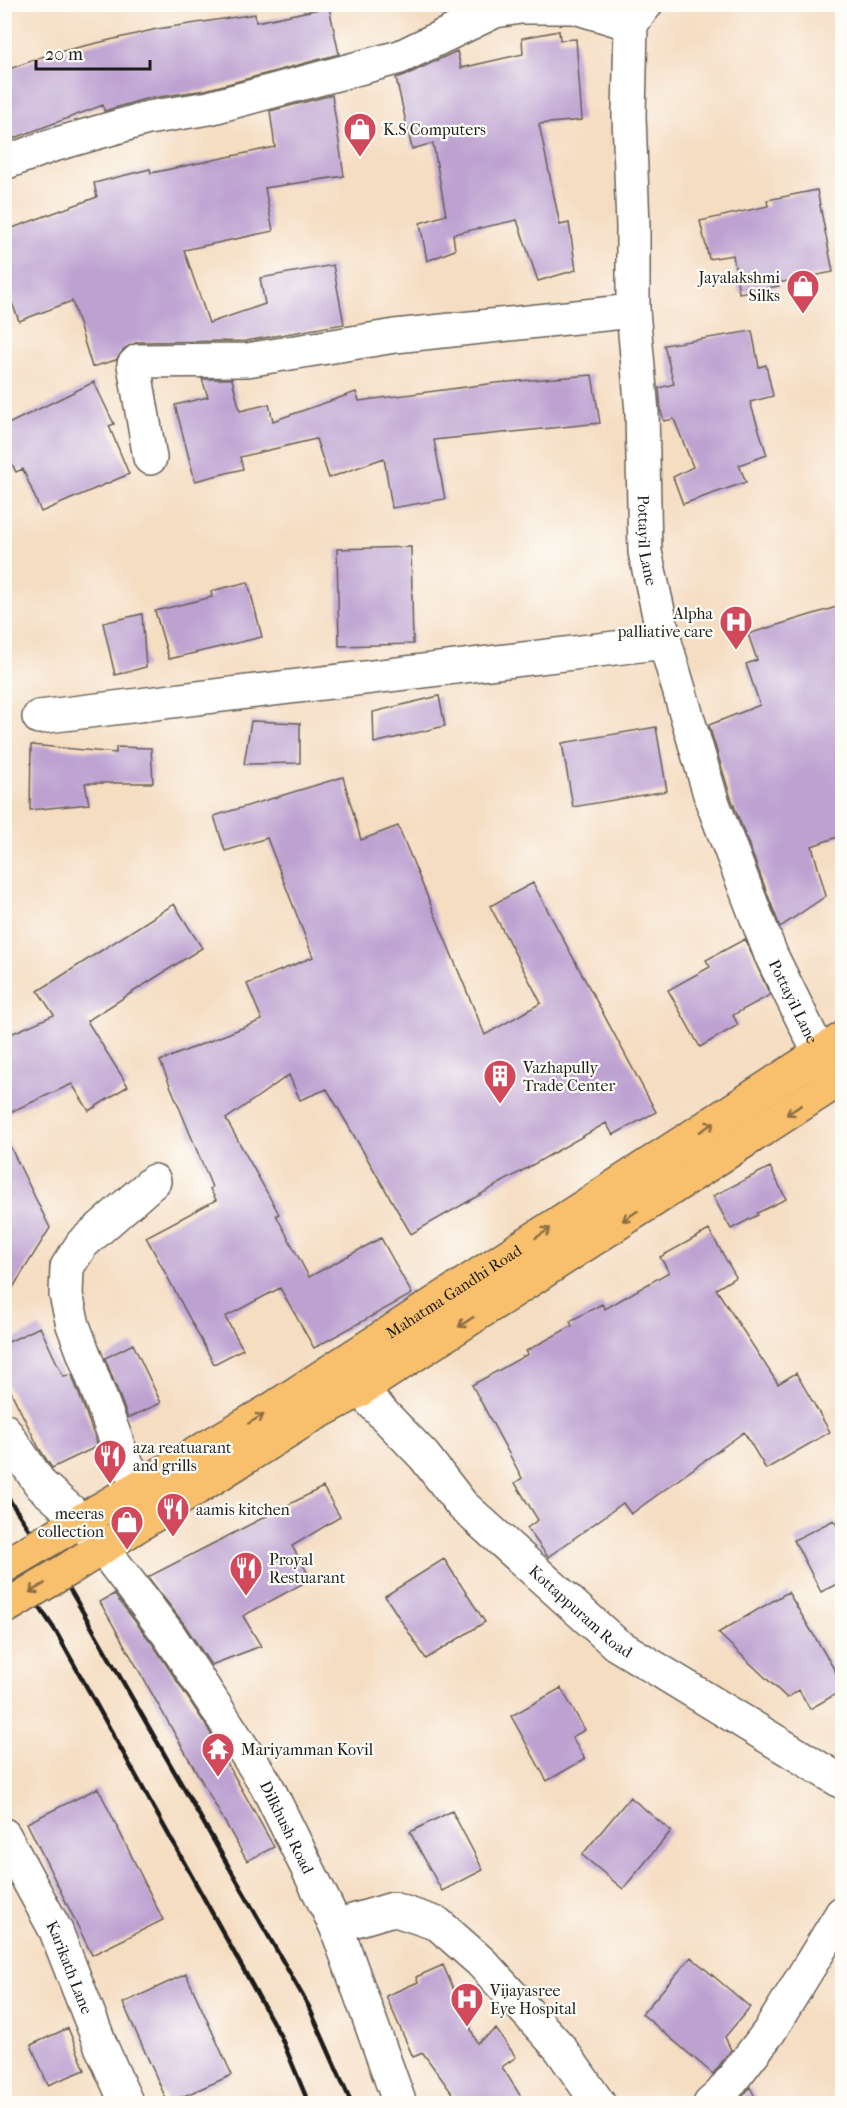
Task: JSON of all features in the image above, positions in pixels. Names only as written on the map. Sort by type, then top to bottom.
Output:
[{"type":"main road","name":"Mahatma Gandhi Road","points":[[4,1566],[268,1411],[831,1047]]},
{"type":"main road","name":"Mahatma Gandhi Road","points":[[4,1608],[308,1418],[360,1390],[840,1086]]},
{"type":"street","points":[[4,163],[50,146],[148,118],[209,108],[400,57],[495,11],[520,7],[575,7],[639,14]]},
{"type":"street","name":"Pottayil Lane","points":[[639,14],[629,116],[633,311],[642,412],[645,552],[665,642],[712,801],[771,955],[831,1047],[840,1086]]},
{"type":"street","points":[[150,458],[134,365],[138,361],[247,360],[395,336],[633,311]]},
{"type":"street","points":[[39,717],[665,642]]},
{"type":"street","points":[[140,1485],[123,1458],[73,1325],[66,1295],[67,1267],[82,1244],[154,1180]]},
{"type":"street","name":"Kottappuram Road","points":[[340,1364],[360,1390],[423,1455],[462,1505],[616,1644],[843,1782]]},
{"type":"street","name":"Dilkhush Road","points":[[4,1430],[71,1526],[102,1548],[169,1635],[266,1784],[336,1926],[400,2103]]},
{"type":"street","name":"Karikath Lane","points":[[4,1835],[56,1931],[101,2046],[127,2103]]},
{"type":"street","points":[[336,1926],[393,1909],[438,1924],[481,1962],[560,2048],[599,2103]]},
{"type":"street","points":[[710,2103],[721,2094],[769,2032],[843,1913]]},
{"type":"building","points":[[329,7],[339,54],[205,90],[145,99],[104,111],[103,105],[4,142],[4,71],[50,54],[157,29],[255,14],[256,22]]},
{"type":"building","points":[[559,31],[560,40],[576,39],[582,120],[539,124],[560,225],[569,223],[576,270],[538,281],[517,220],[453,234],[455,250],[427,261],[420,223],[446,215],[433,143],[412,149],[396,78],[457,51],[461,68],[523,54],[522,38]]},
{"type":"building","points":[[332,95],[344,176],[265,188],[273,231],[184,250],[209,323],[265,304],[260,278],[333,265],[344,324],[245,341],[138,342],[125,348],[116,360],[92,367],[72,301],[19,321],[4,282],[4,231],[97,197],[94,183],[150,169],[151,173],[275,147],[270,111]]},
{"type":"building","points":[[817,190],[833,272],[778,283],[779,286],[739,293],[733,255],[709,259],[700,221],[768,206],[767,200]]},
{"type":"building","points":[[752,331],[759,367],[766,365],[773,396],[750,402],[767,455],[739,465],[746,482],[683,504],[673,477],[693,467],[674,419],[664,421],[661,412],[659,388],[674,384],[664,345]]},
{"type":"building","points":[[592,375],[600,423],[434,440],[445,499],[392,508],[384,458],[329,478],[316,439],[240,457],[243,469],[195,481],[175,405],[208,397],[202,379],[232,379],[240,411],[269,404],[273,421],[356,392],[359,401],[496,383]]},
{"type":"building","points":[[94,382],[114,424],[109,426],[129,474],[41,512],[23,469],[16,472],[4,448],[4,426]]},
{"type":"building","points":[[411,547],[413,644],[339,646],[337,549]]},
{"type":"building","points":[[248,582],[262,637],[169,659],[155,611],[212,597],[211,591]]},
{"type":"building","points":[[843,605],[843,835],[812,846],[826,896],[780,927],[730,795],[709,725],[760,705],[746,664],[757,660],[748,634]]},
{"type":"building","points":[[142,614],[146,667],[115,675],[103,623]]},
{"type":"building","points":[[439,696],[445,726],[374,743],[373,712]]},
{"type":"building","points":[[251,721],[300,723],[300,763],[244,764]]},
{"type":"building","points":[[656,727],[667,791],[573,807],[562,743]]},
{"type":"building","points":[[31,745],[116,753],[116,747],[151,748],[153,783],[85,783],[89,804],[30,810]]},
{"type":"building","points":[[343,777],[361,840],[398,826],[485,1035],[541,1003],[490,906],[533,883],[656,1112],[613,1135],[606,1123],[411,1234],[327,1089],[300,1100],[289,1075],[226,1119],[279,1214],[276,1215],[309,1277],[381,1238],[412,1294],[314,1348],[280,1288],[225,1317],[243,1349],[214,1364],[146,1237],[216,1200],[160,1061],[262,1020],[247,984],[313,957],[267,838],[225,851],[214,816]]},
{"type":"building","points":[[174,904],[202,948],[87,1021],[128,1086],[89,1111],[72,1084],[4,1115],[4,1037],[54,1015],[38,991]]},
{"type":"building","points":[[745,939],[770,995],[733,1015],[738,1025],[700,1047],[668,990],[710,967],[706,960]]},
{"type":"building","points":[[4,1134],[50,1228],[4,1302]]},
{"type":"building","points":[[770,1167],[786,1199],[731,1229],[713,1196]]},
{"type":"building","points":[[709,1230],[736,1277],[716,1289],[778,1384],[796,1373],[830,1432],[766,1469],[744,1432],[631,1514],[623,1503],[548,1557],[527,1528],[538,1520],[515,1483],[522,1478],[472,1385],[528,1354],[526,1351],[572,1326],[570,1321],[602,1304],[605,1309],[669,1272],[660,1257]]},
{"type":"building","points":[[40,1327],[63,1376],[72,1375],[98,1446],[52,1468],[39,1448],[4,1378],[4,1344]]},
{"type":"building","points":[[133,1344],[161,1403],[128,1418],[105,1358]]},
{"type":"building","points":[[323,1487],[340,1517],[292,1546],[311,1579],[243,1616],[261,1646],[211,1665],[184,1624],[148,1577]]},
{"type":"building","points":[[834,1520],[843,1538],[843,1581],[821,1592],[794,1540]]},
{"type":"building","points":[[444,1559],[485,1622],[426,1659],[385,1596]]},
{"type":"building","points":[[788,1592],[843,1684],[843,1690],[810,1709],[799,1690],[787,1698],[718,1633]]},
{"type":"building","name":"Mariyamman Kovil","points":[[114,1594],[154,1646],[207,1727],[274,1847],[247,1861],[100,1602]]},
{"type":"building","points":[[561,1688],[585,1730],[572,1737],[585,1759],[547,1781],[511,1716]]},
{"type":"building","points":[[98,1788],[163,1920],[92,1955],[27,1823]]},
{"type":"building","points":[[630,1797],[671,1831],[623,1889],[582,1855]]},
{"type":"building","points":[[452,1811],[483,1870],[442,1891],[410,1832]]},
{"type":"building","points":[[691,1957],[750,2007],[725,2037],[731,2050],[713,2074],[642,2014]]},
{"type":"building","name":"Vijayasree Eye Hospital","points":[[443,1965],[477,2043],[496,2029],[516,2057],[502,2067],[525,2103],[459,2103],[423,2053],[413,2057],[386,1996],[418,1982],[416,1977]]},
{"type":"building","points":[[186,1974],[232,2075],[168,2103],[123,2003]]},
{"type":"building","points":[[68,2028],[85,2070],[48,2085],[31,2045]]},
{"type":"building","points":[[750,2087],[758,2103],[747,2103],[741,2099]]},
{"type":"railway","points":[[4,1492],[72,1593],[308,2005],[352,2104]]},
{"type":"railway","points":[[4,1555],[55,1630],[281,2037],[309,2104]]},
{"type":"place","name":"K.S Computers","points":[[360,158]]},
{"type":"place","name":"Jayalakshmi Silks","points":[[803,315]]},
{"type":"place","name":"Alpha palliative care","points":[[736,651]]},
{"type":"place","name":"Vazhapully Trade Center","points":[[500,1105]]},
{"type":"place","name":"aza reatuarant and grills","points":[[110,1485]]},
{"type":"place","name":"aamis kitchen","points":[[173,1538]]},
{"type":"place","name":"meeras collection","points":[[127,1551]]},
{"type":"place","name":"Proyal Restuarant","points":[[246,1597]]},
{"type":"place","name":"Mariyamman Kovil","points":[[218,1778]]},
{"type":"place","name":"Vijayasree Eye Hospital","points":[[467,2028]]}]
